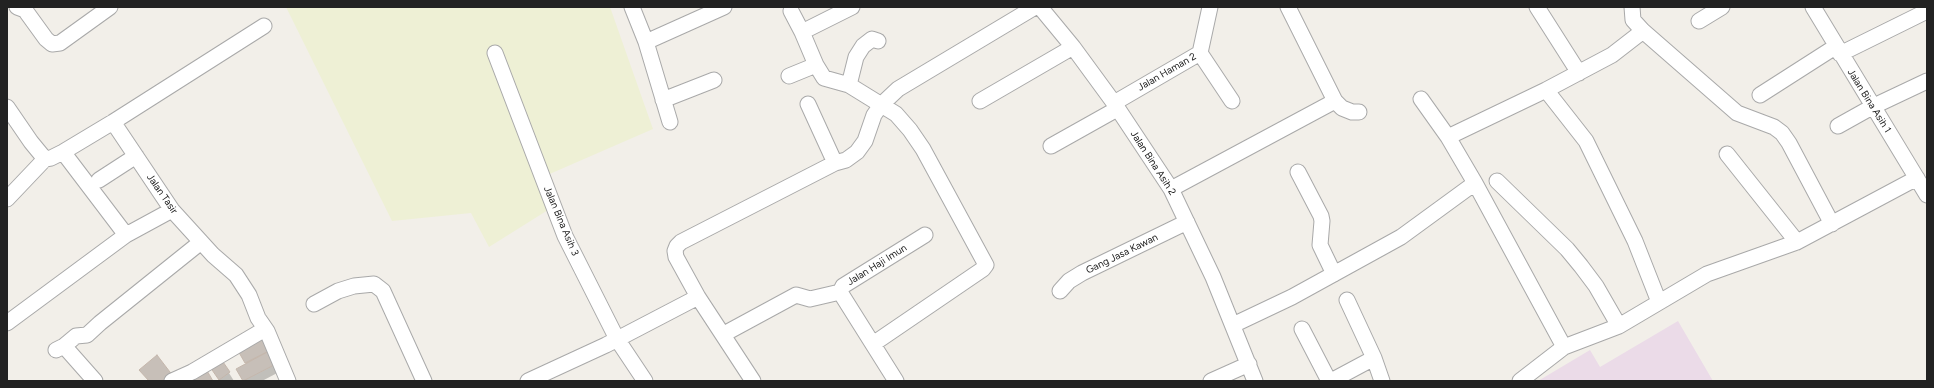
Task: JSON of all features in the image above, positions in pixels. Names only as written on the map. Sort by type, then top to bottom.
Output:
[{"type":"street","points":[[7,9],[16,7],[25,10],[46,39],[52,44],[60,43],[110,7]]},
{"type":"street","points":[[632,7],[646,42],[670,122]]},
{"type":"street","points":[[646,42],[724,7]]},
{"type":"street","points":[[802,32],[852,7]]},
{"type":"street","points":[[753,381],[724,334],[698,297],[676,257],[675,251],[681,242],[835,163],[846,160],[857,152],[865,141],[874,115],[881,105],[898,89],[1035,7]]},
{"type":"street","name":"Jalan Bina Asih 2","points":[[1040,7],[1073,47],[1116,106],[1171,189],[1233,325],[1256,381]]},
{"type":"street","name":"Jalan Haman 2","points":[[1051,146],[1200,53],[1207,14],[1210,7]]},
{"type":"street","points":[[1288,7],[1336,101],[1342,108],[1352,112],[1359,112]]},
{"type":"street","points":[[1537,7],[1579,73]]},
{"type":"street","points":[[1632,7],[1633,20],[1643,31],[1737,113],[1774,127],[1782,133],[1789,142],[1832,224]]},
{"type":"street","points":[[1699,21],[1722,7]]},
{"type":"street","name":"Jalan Bina Asih 1","points":[[1813,7],[1872,107],[1927,195]]},
{"type":"street","points":[[791,11],[816,65],[824,78],[849,85],[896,114],[910,130],[923,148],[986,265],[983,269],[873,344]]},
{"type":"street","points":[[1760,94],[1838,50],[1927,11]]},
{"type":"street","points":[[7,199],[45,159],[51,158],[63,152],[113,122],[264,26]]},
{"type":"street","points":[[1448,137],[1579,73],[1612,55],[1643,31]]},
{"type":"street","points":[[849,85],[856,57],[863,46],[872,40],[878,41]]},
{"type":"street","points":[[980,101],[1073,47]]},
{"type":"street","name":"Jalan Bina Asih 3","points":[[496,52],[563,230],[617,339],[645,381]]},
{"type":"street","points":[[1200,53],[1232,101]]},
{"type":"street","points":[[789,76],[816,65]]},
{"type":"street","points":[[664,100],[714,80]]},
{"type":"street","points":[[1838,126],[1872,107],[1927,82]]},
{"type":"street","points":[[1546,90],[1586,141],[1635,241],[1659,302]]},
{"type":"street","points":[[1421,99],[1448,137],[1475,184],[1564,348]]},
{"type":"street","points":[[1171,189],[1336,101]]},
{"type":"street","points":[[808,104],[835,163]]},
{"type":"street","points":[[7,107],[31,142],[45,159]]},
{"type":"street","name":"Jalan Tasir","points":[[113,122],[172,210],[201,242],[236,275],[249,295],[258,318],[265,329],[288,381]]},
{"type":"street","points":[[63,152],[126,235]]},
{"type":"street","points":[[1727,154],[1797,242]]},
{"type":"street","points":[[99,180],[136,156]]},
{"type":"street","points":[[1298,172],[1321,216],[1320,245],[1334,274]]},
{"type":"street","points":[[1520,381],[1564,348],[1619,326],[1707,274],[1797,242],[1917,178]]},
{"type":"street","points":[[1497,181],[1567,250],[1581,266],[1596,286],[1619,326]]},
{"type":"street","points":[[1233,325],[1292,297],[1401,237],[1475,184]]},
{"type":"street","points":[[7,323],[126,235],[172,210]]},
{"type":"street","name":"Gang Jasa Kawan","points":[[1060,290],[1069,281],[1082,273],[1187,222]]},
{"type":"street","name":"Jalan Haji Imun","points":[[896,381],[840,292],[843,286],[925,235]]},
{"type":"street","points":[[95,381],[59,348],[76,336],[87,335],[201,242]]},
{"type":"street","points":[[314,304],[338,291],[354,286],[374,284],[383,291],[424,381]]},
{"type":"street","points":[[724,334],[796,295],[810,299],[840,292]]},
{"type":"street","points":[[528,381],[617,339],[698,297]]},
{"type":"street","points":[[1347,300],[1374,358],[1382,381]]},
{"type":"street","points":[[1302,328],[1330,381],[1374,358]]},
{"type":"street","points":[[172,381],[192,372],[265,329]]},
{"type":"street","points":[[1211,381],[1249,364]]},
{"type":"shaded area","points":[[1678,321],[1713,381],[1538,381],[1590,350],[1600,367]]},
{"type":"green space","points":[[286,7],[610,7],[653,129],[545,176],[556,205],[489,247],[471,213],[392,221]]},
{"type":"building","points":[[263,336],[271,350],[245,363],[237,349]]},
{"type":"building","points":[[271,350],[278,363],[243,381],[236,369]]},
{"type":"building","points":[[157,355],[173,376],[165,381],[149,381],[139,370]]},
{"type":"building","points":[[221,359],[230,372],[219,380],[210,367]]},
{"type":"building","points":[[206,369],[213,381],[188,381]]}]
